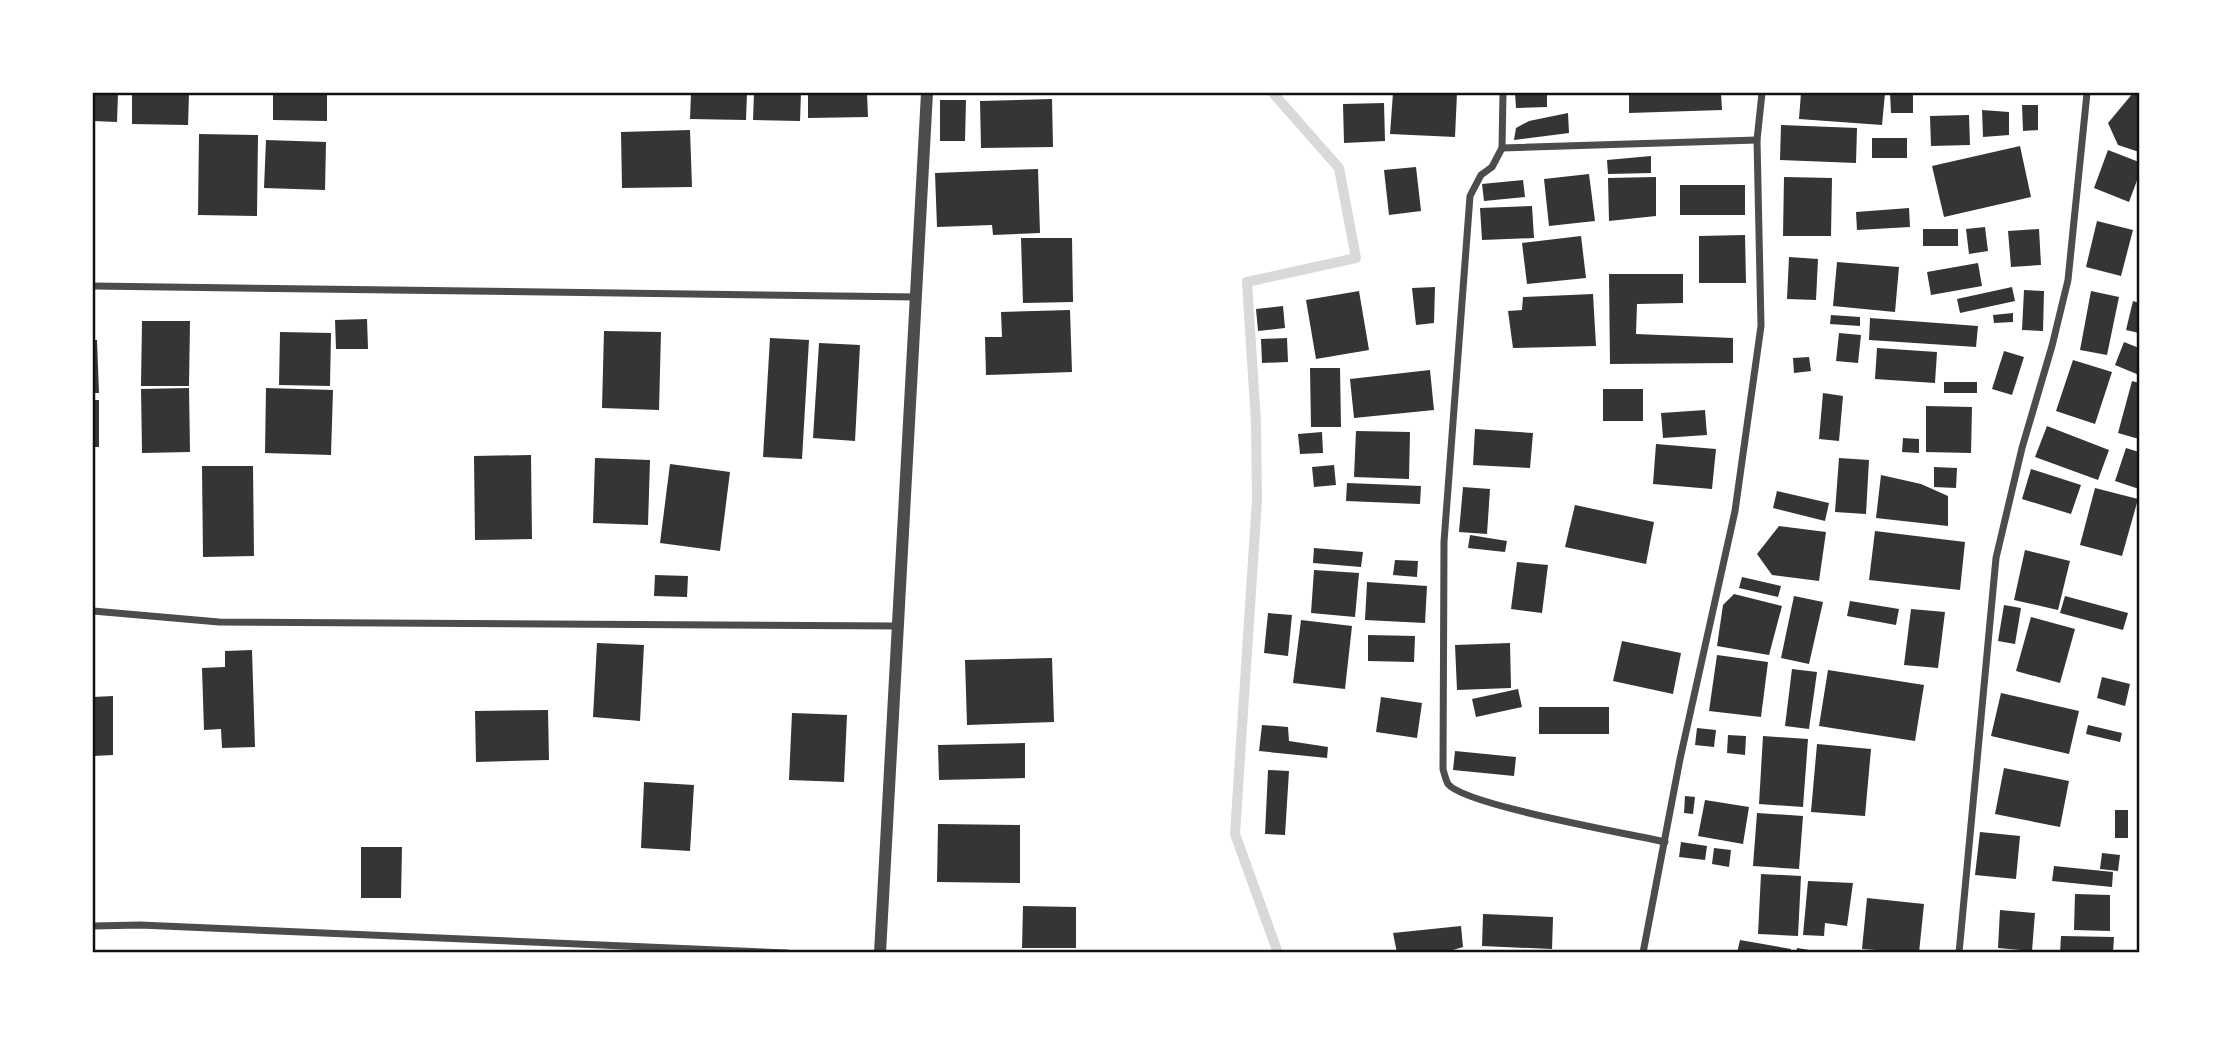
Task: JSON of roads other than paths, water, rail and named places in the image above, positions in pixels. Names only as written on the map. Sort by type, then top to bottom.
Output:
[{"type":"street","points":[[880,953],[900,626],[927,93]]},
{"type":"street","points":[[1503,93],[1502,148],[1492,167],[1481,175],[1470,196],[1444,542],[1443,769],[1448,784],[1460,792],[1525,813],[1665,842]]},
{"type":"street","points":[[1643,953],[1735,511],[1761,326],[1757,140],[1762,93]]},
{"type":"street","points":[[1959,953],[1996,558],[2022,448],[2068,280],[2087,93]]},
{"type":"street","points":[[1502,148],[1757,140]]},
{"type":"street","points":[[93,286],[917,297]]},
{"type":"street","points":[[93,611],[219,622],[900,626]]},
{"type":"street","points":[[93,926],[140,925],[787,953]]},
{"type":"waterway","points":[[1273,93],[1339,168],[1356,258],[1247,282],[1256,423],[1257,500],[1235,834],[1278,953]]}]
